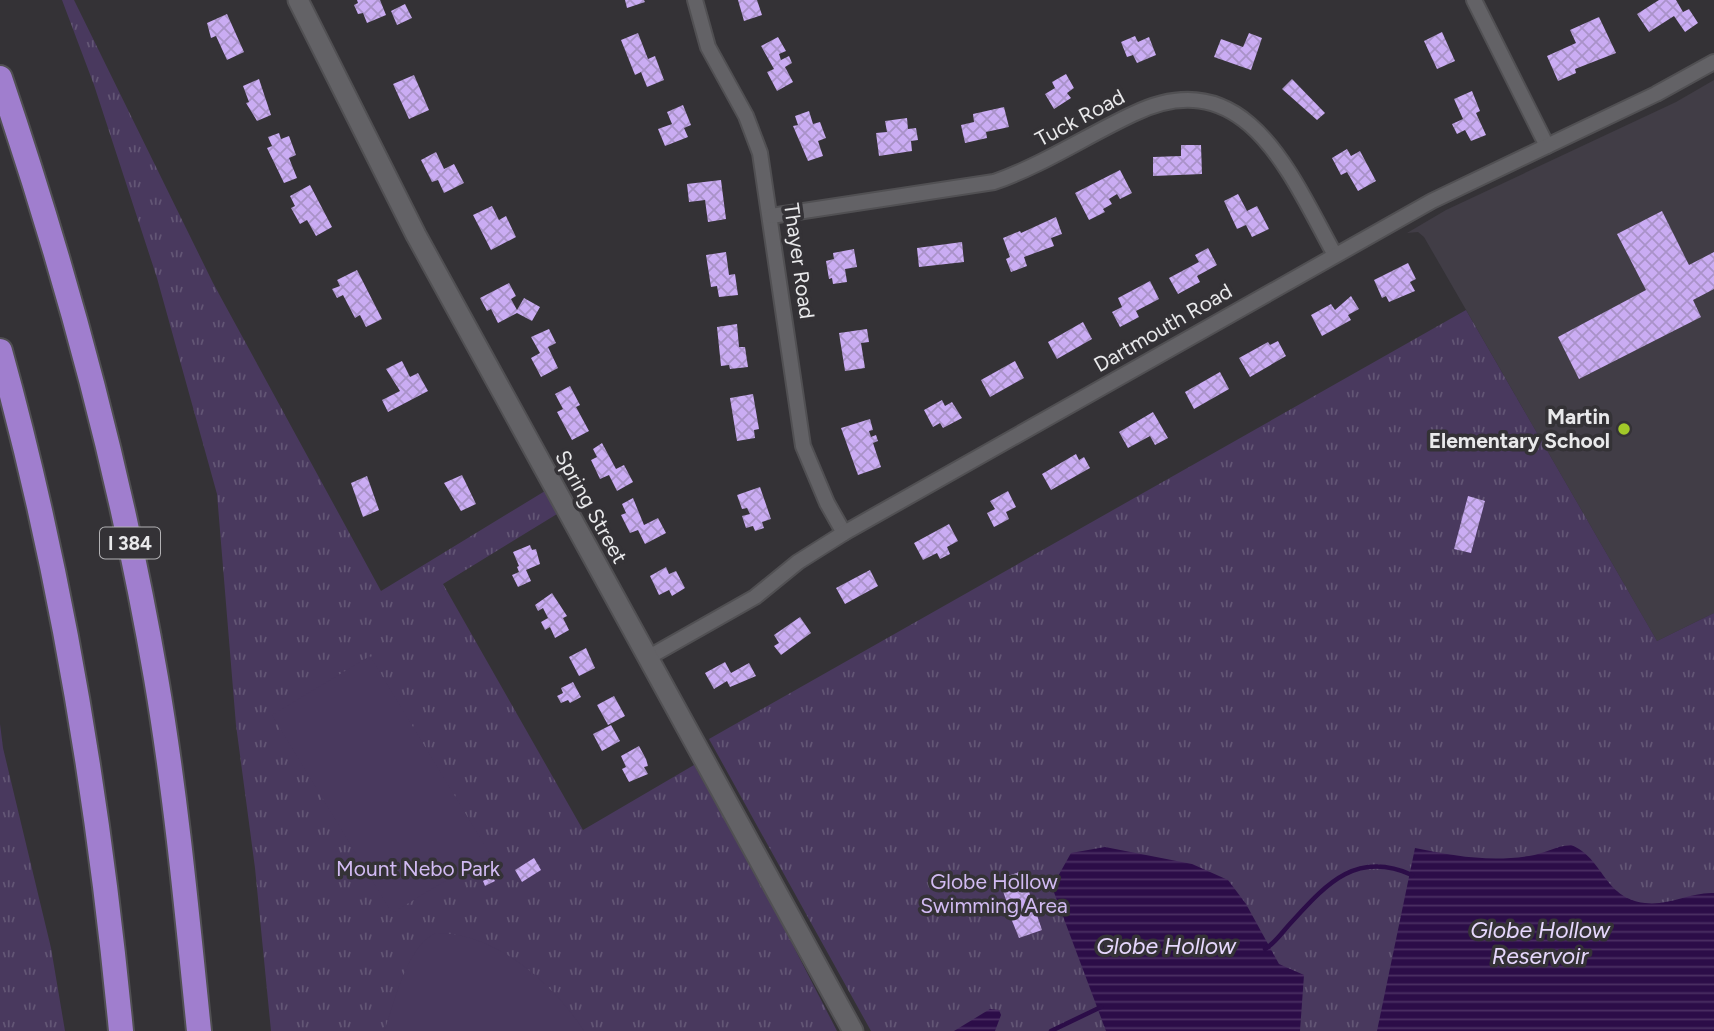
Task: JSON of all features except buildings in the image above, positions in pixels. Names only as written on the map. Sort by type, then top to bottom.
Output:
[{"type":"highway","name":"I 384","points":[[0,78],[81,339],[135,565],[174,792],[198,1026]]},
{"type":"highway","points":[[0,351],[41,512],[80,711],[104,862],[121,1030]]},
{"type":"street","name":"Spring Street","points":[[298,0],[416,235],[853,1031]]},
{"type":"street","name":"Thayer Road","points":[[695,0],[708,47],[746,116],[760,153],[803,446],[821,492],[844,533]]},
{"type":"street","points":[[1474,0],[1547,146]]},
{"type":"street","name":"Dartmouth Road","points":[[649,657],[755,597],[798,562],[844,533],[1335,255],[1450,191],[1547,146],[1714,62]]},
{"type":"street","name":"Tuck Road","points":[[771,216],[994,182],[1021,173],[1133,113],[1159,102],[1184,99],[1208,102],[1234,112],[1259,130],[1279,154],[1335,255]]},
{"type":"shaded area","name":"Martin Elementary School","points":[[1714,80],[1714,613],[1657,641],[1424,237],[1418,232],[1407,233],[1446,210],[1676,102]]},
{"type":"green space","name":"Mount Nebo Park","points":[[62,0],[74,0],[213,283],[381,591],[545,491],[557,514],[443,584],[583,830],[694,765],[761,883],[837,1031],[271,1031],[255,868],[236,725],[217,494],[157,278],[94,85]]},
{"type":"green space","name":"Globe Hollow Swimming Area","points":[[1466,310],[1657,641],[1714,613],[1714,1031],[871,1031],[709,739]]},
{"type":"green space","points":[[370,656],[490,854],[392,913],[272,715]]},
{"type":"green space","points":[[0,724],[3,748],[51,948],[65,1031],[0,1031]]},
{"type":"green space","points":[[436,933],[480,941],[521,964],[557,996],[584,1031],[384,1031],[410,962],[417,949]]},
{"type":"water","name":"Globe Hollow Reservoir","points":[[1571,845],[1591,859],[1612,886],[1631,900],[1654,903],[1714,893],[1714,1031],[1377,1031],[1415,848],[1457,856],[1514,858]]},
{"type":"water","name":"Globe Hollow","points":[[1105,847],[1192,864],[1228,880],[1246,904],[1279,964],[1304,975],[1300,1031],[1106,1031],[1052,887],[1071,853]]},
{"type":"water","points":[[990,1009],[999,1010],[1001,1015],[995,1031],[954,1031]]},
{"type":"waterway","points":[[1265,949],[1314,898],[1342,876],[1357,869],[1373,867],[1391,868],[1412,875]]},
{"type":"waterway","points":[[1051,1031],[1101,1007]]},
{"type":"place","name":"Martin Elementary School","points":[[1624,429]]}]
